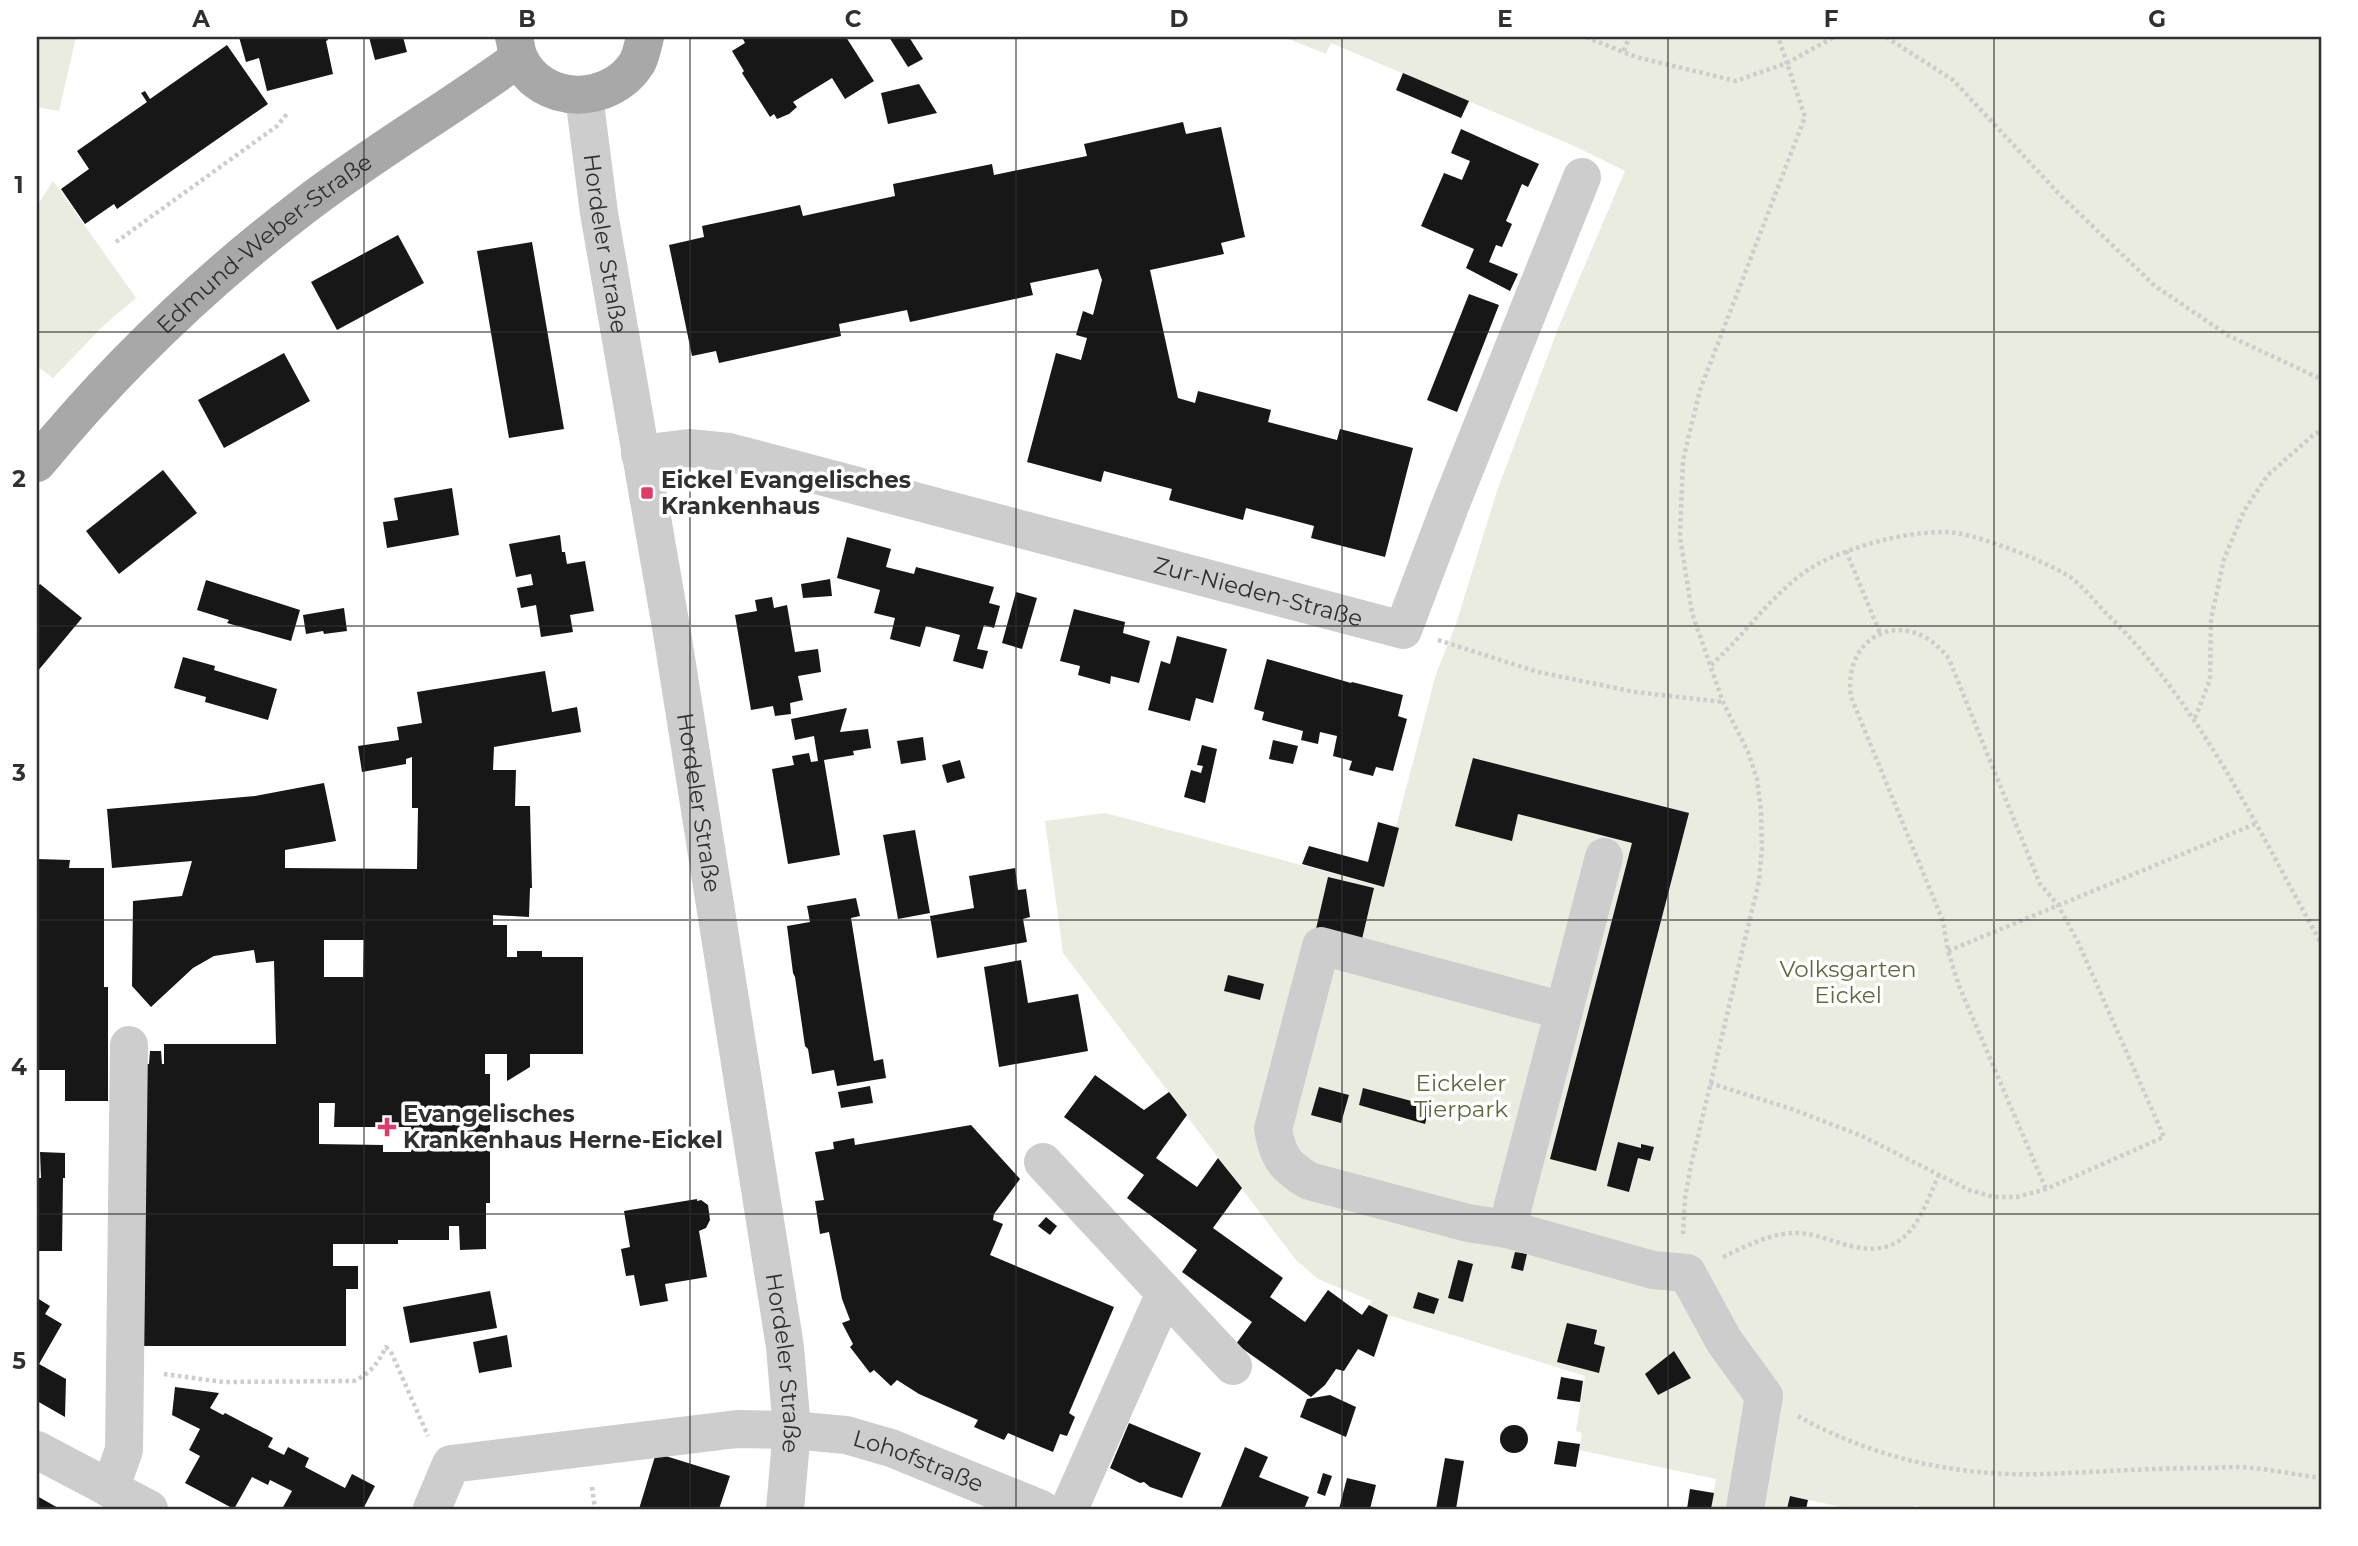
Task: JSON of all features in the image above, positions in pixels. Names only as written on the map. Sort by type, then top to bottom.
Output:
[{"type":"main road","points":[[516,48],[535,79],[558,93],[584,96],[615,86],[637,63],[645,37]]},
{"type":"main road","name":"Edmund-Weber-Straße","points":[[37,463],[72,420],[175,316],[235,262],[304,205],[516,48]]},
{"type":"street","name":"Hordeler Straße","points":[[584,96],[599,213],[672,633],[785,1347],[792,1430],[785,1509]]},
{"type":"street","points":[[1403,630],[1582,177]]},
{"type":"street","name":"Zur-Nieden-Straße","points":[[640,454],[689,448],[729,452],[1403,630]]},
{"type":"street","points":[[1507,1229],[1604,857]]},
{"type":"street","points":[[1564,1010],[1321,946],[1273,1129],[1277,1150],[1289,1169],[1309,1181],[1468,1223],[1507,1229],[1653,1270],[1687,1273],[1724,1341],[1764,1396],[1745,1509]]},
{"type":"street","points":[[110,1489],[124,1450],[129,1045]]},
{"type":"street","points":[[1043,1162],[1233,1366]]},
{"type":"street","points":[[1069,1509],[1165,1293]]},
{"type":"street","name":"Lohofstraße","points":[[451,1464],[737,1429],[792,1430],[846,1435],[891,1448],[1041,1509]]},
{"type":"street","points":[[37,1450],[149,1509]]},
{"type":"street","points":[[432,1509],[451,1464]]},
{"type":"path","points":[[1586,37],[1636,57],[1736,81],[1787,64],[1835,37]]},
{"type":"path","points":[[1624,51],[1629,37]]},
{"type":"path","points":[[1778,37],[1805,117],[1700,390],[1683,460],[1680,537],[1692,613],[1723,702],[1748,752],[1757,779],[1762,847],[1759,881],[1685,1198],[1683,1238],[1687,1273],[1764,1238],[1798,1233],[1824,1237],[1857,1247],[1880,1249],[1903,1240],[1921,1214],[1939,1174]]},
{"type":"path","points":[[1886,37],[1953,80],[2060,195],[2155,286],[2229,336],[2321,379]]},
{"type":"path","points":[[116,242],[277,125],[287,114]]},
{"type":"path","points":[[2195,719],[2210,680],[2211,619],[2224,559],[2244,511],[2267,476],[2321,431]]},
{"type":"path","points":[[1711,665],[1734,644],[1758,614],[1802,574],[1846,551],[1899,536],[1949,531],[2010,548],[2071,578],[2126,632],[2195,719],[2321,943]]},
{"type":"path","points":[[1846,551],[1880,633]]},
{"type":"path","points":[[1710,1083],[1792,1109],[1862,1136],[1969,1190],[1994,1197],[2017,1197],[2046,1189],[2164,1137],[2078,942],[2058,905],[2040,884],[1950,659],[1940,646],[1923,634],[1903,629],[1880,633],[1866,644],[1855,660],[1848,680],[1851,698],[1943,921],[1948,951],[1959,986],[2046,1189]]},
{"type":"path","points":[[1403,630],[1538,672],[1635,692],[1723,702]]},
{"type":"path","points":[[1948,951],[2255,824]]},
{"type":"path","points":[[126,1381],[166,1374],[223,1382],[354,1381],[368,1375],[386,1347],[393,1354],[431,1441],[451,1464]]},
{"type":"path","points":[[1764,1396],[1825,1431],[1884,1454],[1946,1468],[1987,1474],[2251,1468],[2321,1478]]},
{"type":"green space","points":[[37,37],[76,37],[59,111],[37,107]]},
{"type":"green space","name":"Volksgarten Eickel","points":[[1284,37],[2321,37],[2321,1509],[1927,1509],[1914,1505],[1913,1509],[1851,1509],[1790,1496],[1787,1509],[1711,1509],[1716,1479],[1579,1450],[1582,1433],[1576,1431],[1585,1376],[1388,1315],[1369,1305],[1372,1301],[1318,1279],[1296,1260],[1063,953],[1045,821],[1105,813],[1384,887],[1399,828],[1396,827],[1436,674],[1456,624],[1497,491],[1559,326],[1625,171],[1572,145],[1331,43],[1326,54]]},
{"type":"green space","points":[[53,181],[136,298],[103,326],[53,378],[37,366],[37,206]]},
{"type":"building","points":[[239,37],[327,37],[333,74],[267,91],[259,58],[246,62]]},
{"type":"building","points":[[369,37],[403,37],[407,52],[375,60]]},
{"type":"building","points":[[742,37],[846,37],[874,81],[845,99],[832,78],[793,102],[797,107],[789,114],[777,119],[774,114],[770,117],[742,73],[744,71],[732,51],[745,43]]},
{"type":"building","points":[[889,37],[909,37],[923,59],[908,67]]},
{"type":"building","points":[[227,45],[268,104],[117,209],[114,204],[85,224],[61,189],[89,169],[77,151],[147,102],[141,93],[145,91],[150,99]]},
{"type":"building","points":[[1403,73],[1469,101],[1461,118],[1396,90]]},
{"type":"building","points":[[919,84],[937,113],[888,124],[881,93]]},
{"type":"building","points":[[1183,122],[1186,134],[1221,127],[1245,237],[1221,243],[1224,254],[1150,270],[1178,398],[1195,403],[1198,391],[1271,410],[1268,422],[1337,440],[1340,429],[1413,448],[1385,557],[1311,538],[1314,526],[1246,508],[1243,520],[1169,500],[1172,489],[1104,471],[1101,482],[1027,462],[1056,353],[1081,360],[1087,338],[1076,335],[1083,311],[1093,315],[1102,280],[1098,269],[1030,283],[1033,295],[910,322],[907,310],[839,324],[841,336],[719,363],[716,351],[692,356],[669,245],[704,237],[702,226],[800,205],[803,216],[895,196],[893,184],[992,164],[994,175],[1087,156],[1084,144]]},
{"type":"building","points":[[1461,129],[1539,164],[1528,187],[1522,184],[1506,221],[1512,224],[1502,247],[1496,245],[1489,262],[1518,274],[1510,291],[1466,268],[1474,249],[1421,226],[1444,173],[1462,180],[1470,161],[1451,153]]},
{"type":"building","points":[[398,235],[424,283],[337,330],[311,282]]},
{"type":"building","points":[[532,242],[564,429],[509,438],[477,251]]},
{"type":"building","points":[[1469,294],[1499,305],[1457,412],[1427,400]]},
{"type":"building","points":[[284,353],[310,401],[224,448],[198,400]]},
{"type":"building","points":[[163,470],[197,513],[119,574],[86,531]]},
{"type":"building","points":[[452,488],[459,535],[387,548],[383,522],[398,520],[394,498]]},
{"type":"building","points":[[560,535],[567,564],[585,561],[594,611],[570,615],[573,632],[541,637],[536,605],[521,608],[517,588],[533,585],[531,574],[516,577],[509,544]]},
{"type":"building","points":[[847,537],[891,549],[886,567],[914,574],[916,567],[994,587],[989,603],[1000,606],[994,628],[984,625],[977,649],[988,651],[983,669],[953,661],[960,635],[926,626],[920,647],[890,639],[895,618],[874,613],[880,590],[837,578]]},
{"type":"building","points":[[830,579],[832,596],[803,598],[801,584]]},
{"type":"building","points":[[206,580],[300,610],[291,641],[227,623],[229,620],[197,610]]},
{"type":"building","points":[[40,584],[82,618],[37,672],[37,587]]},
{"type":"building","points":[[1016,592],[1037,598],[1022,649],[1002,643]]},
{"type":"building","points":[[772,597],[774,608],[787,605],[795,652],[818,649],[821,672],[798,676],[803,700],[790,703],[791,714],[775,716],[773,706],[751,710],[735,615],[757,611],[755,600]]},
{"type":"building","points":[[344,608],[347,631],[306,634],[303,615]]},
{"type":"building","points":[[1074,609],[1125,622],[1123,633],[1150,641],[1139,683],[1111,676],[1110,684],[1078,675],[1080,666],[1060,661]]},
{"type":"building","points":[[1177,636],[1227,649],[1213,703],[1196,698],[1190,721],[1148,710],[1161,661],[1170,664]]},
{"type":"building","points":[[183,657],[215,666],[214,670],[277,689],[268,720],[205,702],[206,697],[174,688]]},
{"type":"building","points":[[1267,659],[1403,695],[1398,716],[1407,719],[1393,771],[1376,767],[1373,776],[1349,770],[1352,761],[1333,756],[1337,736],[1320,732],[1318,744],[1301,740],[1303,731],[1262,720],[1264,712],[1254,709]]},
{"type":"building","points":[[545,671],[552,712],[577,707],[581,732],[494,747],[493,770],[516,770],[515,806],[530,806],[532,888],[529,917],[493,915],[493,925],[507,925],[507,957],[517,957],[517,951],[542,951],[542,957],[583,957],[583,1054],[530,1054],[530,1067],[507,1081],[507,1054],[485,1054],[485,1074],[490,1074],[490,1203],[486,1203],[486,1249],[460,1250],[459,1226],[449,1226],[449,1240],[398,1240],[398,1244],[333,1244],[333,1266],[358,1266],[358,1289],[346,1289],[346,1346],[144,1346],[144,1064],[149,1064],[150,1051],[161,1051],[164,1064],[164,1044],[276,1044],[274,961],[256,963],[254,950],[214,956],[193,968],[151,1007],[132,986],[133,901],[182,896],[192,861],[112,868],[107,809],[255,796],[324,783],[336,841],[285,850],[285,868],[417,869],[418,808],[412,808],[412,757],[406,759],[406,764],[362,772],[358,746],[399,740],[397,727],[422,723],[417,692]],"holes":[[[324,940],[364,940],[363,977],[324,977]],[[319,1103],[335,1103],[334,1127],[411,1127],[411,1152],[383,1152],[383,1145],[319,1144]]]},
{"type":"building","points":[[847,708],[840,732],[868,729],[871,748],[853,751],[854,755],[824,760],[840,855],[788,864],[772,769],[794,765],[792,756],[809,753],[811,762],[818,761],[814,736],[795,740],[791,719]]},
{"type":"building","points":[[923,737],[926,760],[901,764],[897,741]]},
{"type":"building","points":[[1273,740],[1298,746],[1293,764],[1269,759]]},
{"type":"building","points":[[1202,745],[1217,749],[1205,803],[1184,797],[1191,770],[1201,773],[1203,766],[1197,765]]},
{"type":"building","points":[[1473,758],[1689,813],[1596,1171],[1550,1159],[1632,843],[1518,814],[1512,841],[1455,826]]},
{"type":"building","points":[[960,760],[965,778],[947,783],[942,765]]},
{"type":"building","points":[[1378,822],[1399,828],[1384,887],[1302,864],[1309,846],[1368,862]]},
{"type":"building","points":[[915,830],[930,913],[898,919],[883,835]]},
{"type":"building","points":[[37,859],[70,860],[69,868],[104,868],[108,1101],[65,1101],[65,1070],[37,1070]]},
{"type":"building","points":[[1015,868],[1018,890],[1026,889],[1030,917],[1023,919],[1027,942],[937,958],[930,916],[974,908],[969,876]]},
{"type":"building","points":[[1328,877],[1374,888],[1362,939],[1316,929]]},
{"type":"building","points":[[856,898],[860,916],[851,918],[874,1061],[883,1059],[886,1078],[837,1086],[834,1070],[812,1074],[808,1049],[805,1046],[787,926],[810,922],[807,906]]},
{"type":"building","points":[[1021,960],[1028,1003],[1078,994],[1088,1051],[999,1067],[984,967]]},
{"type":"building","points":[[1228,975],[1264,984],[1260,1000],[1224,991]]},
{"type":"building","points":[[1095,1075],[1144,1110],[1169,1092],[1187,1115],[1156,1158],[1197,1187],[1218,1158],[1242,1188],[1213,1228],[1283,1278],[1270,1297],[1305,1322],[1328,1290],[1362,1315],[1369,1305],[1388,1315],[1374,1357],[1358,1349],[1344,1371],[1336,1369],[1325,1385],[1311,1397],[1236,1344],[1252,1322],[1182,1272],[1197,1250],[1127,1198],[1144,1175],[1064,1117]]},
{"type":"building","points":[[870,1086],[873,1103],[841,1108],[838,1092]]},
{"type":"building","points":[[1319,1087],[1349,1095],[1341,1123],[1311,1115]]},
{"type":"building","points":[[1363,1088],[1430,1106],[1425,1124],[1359,1105]]},
{"type":"building","points":[[971,1125],[1020,1179],[994,1214],[993,1220],[1003,1224],[990,1255],[1114,1307],[1069,1413],[1075,1417],[1067,1436],[1060,1434],[1053,1452],[1008,1433],[1004,1440],[974,1427],[978,1420],[919,1394],[897,1380],[891,1386],[874,1370],[870,1373],[850,1347],[853,1344],[842,1323],[850,1320],[842,1299],[829,1232],[820,1234],[815,1201],[824,1200],[815,1152],[834,1149],[833,1142],[854,1138],[855,1145]]},
{"type":"building","points":[[1618,1142],[1641,1148],[1641,1144],[1654,1147],[1650,1161],[1638,1158],[1629,1192],[1607,1186]]},
{"type":"building","points":[[40,1152],[65,1153],[62,1251],[37,1251],[37,1178],[41,1178]]},
{"type":"building","points":[[697,1199],[708,1205],[710,1220],[706,1228],[699,1231],[707,1277],[665,1284],[668,1301],[640,1306],[634,1275],[626,1276],[621,1249],[630,1247],[624,1211]]},
{"type":"building","points":[[1046,1217],[1057,1226],[1050,1235],[1038,1226]]},
{"type":"building","points":[[1515,1252],[1527,1254],[1523,1271],[1511,1268]]},
{"type":"building","points":[[1458,1260],[1473,1264],[1463,1302],[1448,1298]]},
{"type":"building","points":[[490,1291],[497,1328],[410,1343],[403,1307]]},
{"type":"building","points":[[1418,1292],[1439,1299],[1434,1314],[1413,1308]]},
{"type":"building","points":[[37,1298],[50,1306],[45,1314],[62,1324],[39,1364],[66,1379],[65,1417],[37,1401]]},
{"type":"building","points":[[1567,1323],[1597,1330],[1594,1344],[1605,1347],[1599,1373],[1557,1362]]},
{"type":"building","points":[[507,1335],[512,1367],[479,1373],[473,1342]]},
{"type":"building","points":[[1674,1351],[1691,1378],[1658,1395],[1645,1374]]},
{"type":"building","points":[[1561,1377],[1583,1381],[1580,1402],[1557,1399]]},
{"type":"building","points":[[175,1387],[219,1393],[210,1408],[273,1438],[268,1447],[284,1455],[288,1447],[309,1458],[305,1467],[345,1488],[352,1474],[375,1486],[363,1509],[282,1509],[292,1491],[270,1480],[268,1485],[252,1477],[234,1509],[185,1483],[200,1456],[189,1450],[200,1429],[172,1415]]},
{"type":"building","points":[[1330,1395],[1356,1407],[1346,1437],[1300,1417],[1307,1399]]},
{"type":"building","points":[[1129,1423],[1201,1453],[1182,1498],[1150,1487],[1144,1482],[1140,1483],[1110,1468]]},
{"type":"building","points":[[1514,1425],[1524,1429],[1528,1439],[1524,1449],[1514,1453],[1504,1449],[1500,1439],[1504,1429]]},
{"type":"building","points":[[1558,1441],[1580,1444],[1576,1467],[1554,1464]]},
{"type":"building","points":[[1245,1447],[1268,1457],[1259,1477],[1309,1497],[1304,1509],[1220,1509]]},
{"type":"building","points":[[656,1453],[730,1476],[719,1509],[639,1509]]},
{"type":"building","points":[[1445,1458],[1464,1461],[1456,1509],[1436,1509]]},
{"type":"building","points":[[1323,1473],[1332,1476],[1325,1496],[1317,1493]]},
{"type":"building","points":[[1347,1478],[1376,1485],[1370,1509],[1339,1509]]},
{"type":"building","points":[[1690,1489],[1714,1493],[1711,1509],[1687,1509]]},
{"type":"building","points":[[37,1496],[60,1509],[37,1509]]},
{"type":"building","points":[[1790,1496],[1808,1500],[1806,1509],[1787,1509]]},
{"type":"place","name":"Eickel Evangelisches Krankenhaus","points":[[647,493]]},
{"type":"place","name":"Evangelisches Krankenhaus Herne-Eickel","points":[[387,1127]]},
{"type":"park label","name":"Eickeler Tierpark","points":[[1461,1096]]}]
